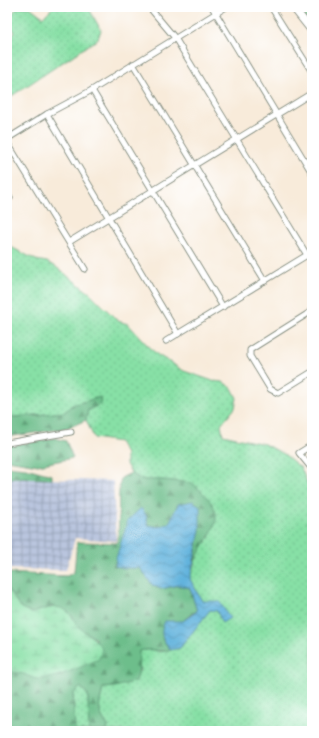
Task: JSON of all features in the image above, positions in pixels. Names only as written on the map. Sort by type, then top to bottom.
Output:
[{"type":"main road","points":[[293,7],[312,31]]},
{"type":"street","points":[[149,7],[175,38],[236,140],[310,254],[166,341]]},
{"type":"street","points":[[212,7],[217,12],[312,173]]},
{"type":"street","points":[[7,139],[92,90],[226,7]]},
{"type":"street","points":[[271,7],[312,72]]},
{"type":"street","points":[[133,64],[265,281]]},
{"type":"street","points":[[92,90],[223,307]]},
{"type":"street","points":[[69,242],[312,93]]},
{"type":"street","points":[[48,114],[178,334]]},
{"type":"street","points":[[7,142],[85,269]]},
{"type":"street","points":[[312,311],[250,350],[250,356],[270,389],[278,393],[312,372]]},
{"type":"street","points":[[7,442],[71,432]]},
{"type":"street","points":[[312,445],[299,453],[312,469]]},
{"type":"shaded area","points":[[7,478],[113,481],[116,541],[75,538],[66,570],[7,569]]},
{"type":"green space","points":[[18,7],[30,7],[43,17],[53,7],[88,7],[101,30],[98,39],[7,99],[7,39],[15,32],[7,22],[7,19]]},
{"type":"green space","points":[[297,7],[311,7],[312,26]]},
{"type":"green space","points":[[7,245],[36,260],[47,262],[56,267],[91,294],[118,321],[128,324],[158,355],[184,371],[213,381],[223,382],[232,388],[237,398],[235,408],[221,425],[223,435],[264,444],[284,454],[301,468],[312,494],[312,731],[107,731],[108,726],[100,712],[100,699],[103,688],[115,687],[140,671],[138,661],[139,651],[150,649],[160,652],[180,648],[210,610],[217,611],[222,622],[229,618],[202,601],[190,579],[197,556],[210,536],[181,482],[160,480],[150,481],[140,479],[131,473],[126,464],[126,454],[119,442],[94,438],[86,420],[88,410],[101,404],[96,398],[76,404],[65,412],[16,417],[7,416]]},
{"type":"green space","points":[[100,397],[101,404],[88,410],[86,420],[68,428],[7,437],[7,416],[16,417],[65,412],[72,405]]},
{"type":"green space","points":[[55,438],[66,441],[73,458],[38,465],[7,460],[7,446]]},
{"type":"green space","points":[[7,466],[26,468],[52,475],[52,479],[7,478]]},
{"type":"green space","points":[[131,473],[145,480],[168,480],[192,483],[213,505],[216,514],[216,522],[194,563],[200,530],[178,504],[169,523],[159,527],[148,525],[146,515],[141,508],[129,523],[124,536],[124,568],[140,568],[153,586],[161,589],[179,585],[190,588],[197,611],[191,614],[162,639],[171,650],[139,651],[136,681],[115,687],[103,688],[100,699],[100,712],[108,726],[107,731],[89,731],[88,695],[81,687],[73,694],[75,731],[17,731],[7,723],[7,673],[22,672],[31,677],[96,639],[78,627],[72,616],[54,606],[32,613],[21,608],[7,588],[7,573],[67,576],[74,572],[77,542],[117,543],[121,478]]},
{"type":"green space","points":[[7,588],[21,608],[32,613],[49,608],[64,609],[68,612],[78,626],[100,645],[102,649],[99,659],[64,674],[50,678],[38,679],[13,672],[7,673]]},
{"type":"green space","points":[[81,687],[88,695],[89,731],[75,731],[73,694]]},
{"type":"water","points":[[193,501],[200,506],[200,530],[190,579],[202,601],[219,601],[230,618],[222,623],[217,611],[210,610],[180,648],[171,650],[165,643],[162,636],[162,629],[165,621],[183,621],[197,611],[190,588],[179,585],[161,589],[153,586],[140,568],[124,568],[115,566],[116,558],[128,520],[141,508],[146,515],[148,525],[159,527],[169,523],[178,504]]}]
